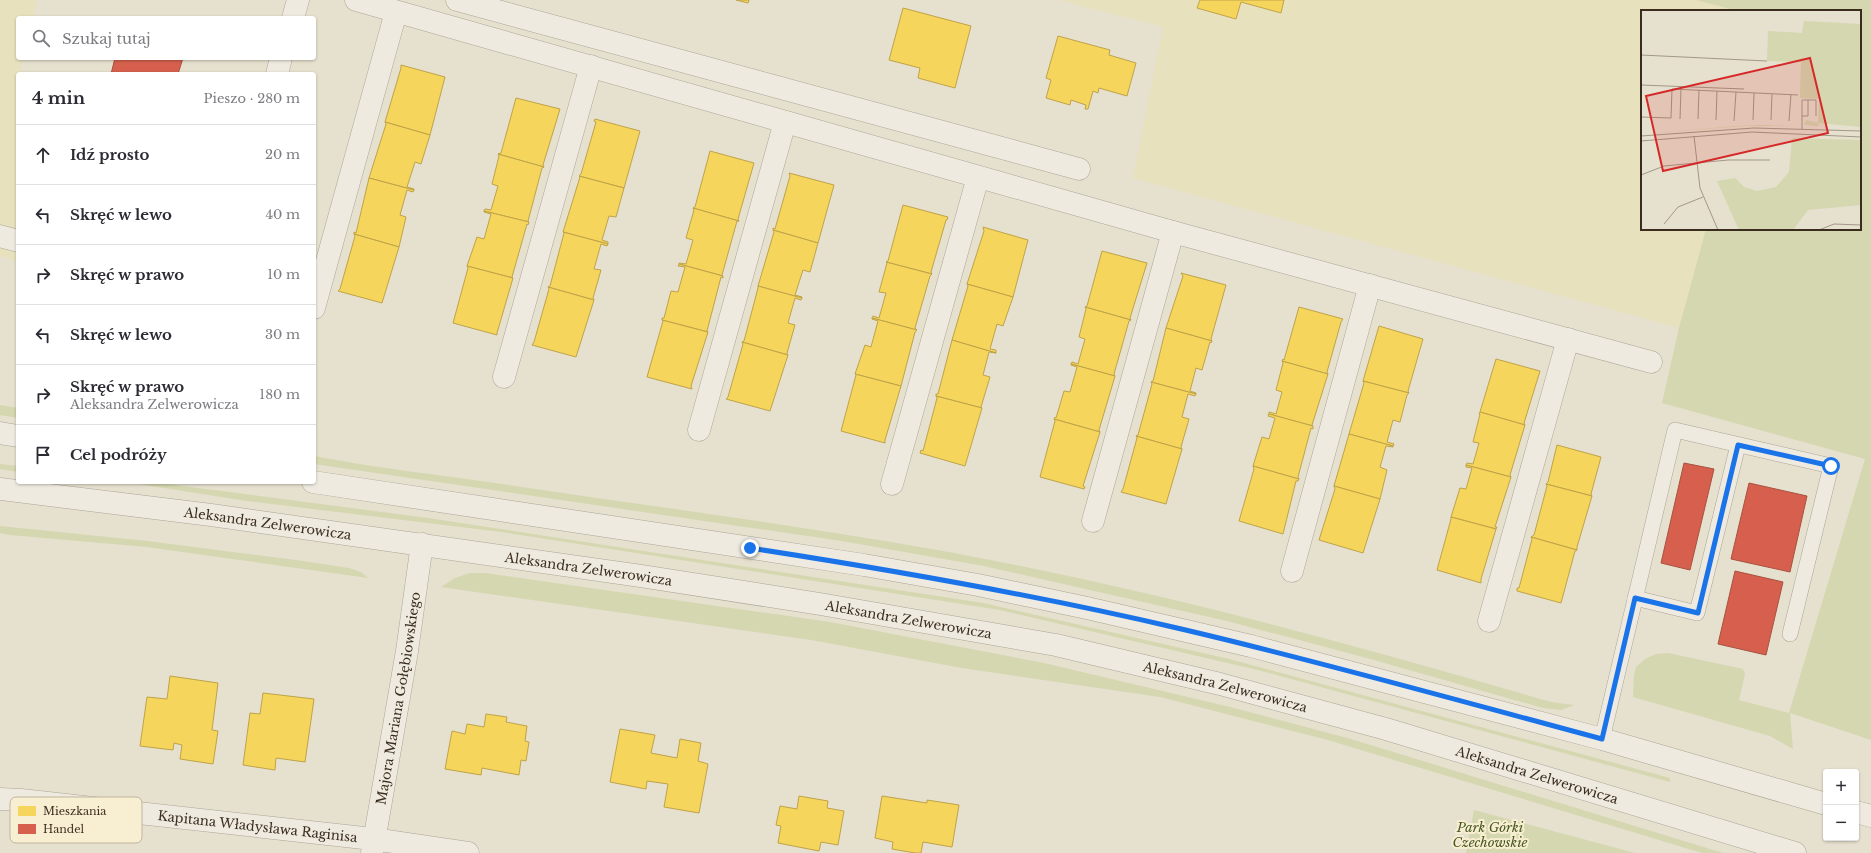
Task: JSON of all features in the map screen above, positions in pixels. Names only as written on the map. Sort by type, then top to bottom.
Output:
[{"type":"street","points":[[294,16],[298,0]]},
{"type":"street","points":[[356,0],[1173,232],[1651,362]]},
{"type":"street","points":[[457,0],[1079,169]]},
{"type":"street","points":[[316,301],[396,12]]},
{"type":"street","points":[[278,72],[280,60]]},
{"type":"street","points":[[504,377],[591,66]]},
{"type":"street","points":[[699,430],[785,122]]},
{"type":"street","points":[[892,484],[978,177]]},
{"type":"street","points":[[1092,521],[1173,232]]},
{"type":"street","points":[[0,236],[16,241]]},
{"type":"street","points":[[1292,571],[1370,285]]},
{"type":"street","points":[[1489,621],[1568,339]]},
{"type":"street","points":[[0,434],[16,436]]},
{"type":"street","points":[[316,482],[864,565],[1087,608],[1251,646],[1602,739],[1823,803]]},
{"type":"street","name":"Aleksandra Zelwerowicza","points":[[0,489],[211,515],[422,544],[820,604],[1056,645],[1206,680],[1371,725],[1795,853]]},
{"type":"street","name":"Majora Mariana Gołębiowskiego","points":[[373,846],[407,651],[422,544]]},
{"type":"street","name":"Kapitana Władysława Raginisa","points":[[0,799],[10,799]]},
{"type":"street","points":[[1859,813],[1871,816]]},
{"type":"street","name":"Kapitana Władysława Raginisa","points":[[142,816],[373,846],[468,853]]},
{"type":"lane","points":[[1602,739],[1675,430],[1831,466],[1790,634]]},
{"type":"lane","points":[[1635,598],[1698,613],[1738,445]]},
{"type":"shaded area","points":[[0,0],[37,0],[33,16],[16,16],[16,60],[22,60],[19,72],[16,72],[16,261],[0,256]]},
{"type":"shaded area","points":[[1059,0],[1696,0],[1734,10],[1641,10],[1641,230],[1706,230],[1679,328],[1133,178],[1163,27]]},
{"type":"green space","points":[[1696,0],[1871,0],[1871,740],[1790,713],[1793,749],[1770,736],[1633,697],[1636,667],[1645,659],[1656,654],[1668,653],[1743,669],[1745,674],[1739,700],[1789,713],[1865,459],[1662,403],[1679,328],[1706,230],[1861,230],[1861,10],[1734,10]]},
{"type":"green space","points":[[0,405],[16,408],[16,418],[0,415]]},
{"type":"green space","points":[[316,456],[384,468],[790,526],[969,556],[1137,591],[1220,611],[1386,655],[1551,702],[1574,705],[1561,710],[1543,708],[1367,658],[1227,621],[984,566],[842,541],[316,464]]},
{"type":"green space","points":[[0,464],[16,466],[16,472],[0,469]]},
{"type":"green space","points":[[139,484],[167,484],[428,518],[983,603],[1229,659],[1670,778],[1670,782],[1262,671],[1000,610],[502,532],[247,501]]},
{"type":"green space","points":[[0,526],[147,541],[296,560],[349,568],[361,572],[368,578],[147,547],[10,535],[0,533]]},
{"type":"green space","points":[[470,573],[485,573],[830,622],[1044,663],[1230,707],[1351,739],[1723,853],[1702,853],[1328,740],[1160,697],[962,668],[811,640],[441,587],[455,578]]},
{"type":"green space","name":"Park Górki Czechowskie","points":[[1474,810],[1635,853],[1466,853]]},
{"type":"building: Mieszkania","points":[[736,0],[749,0],[748,3]]},
{"type":"building: Mieszkania","points":[[1200,0],[1284,0],[1281,13],[1241,2],[1236,19],[1197,8]]},
{"type":"building: Mieszkania","points":[[903,8],[971,26],[955,88],[918,78],[920,68],[889,60]]},
{"type":"building: Mieszkania","points":[[1058,36],[1110,50],[1109,55],[1136,63],[1127,96],[1099,88],[1098,93],[1093,91],[1088,109],[1085,109],[1086,105],[1071,100],[1070,105],[1046,98],[1051,80],[1046,78]]},
{"type":"building: Mieszkania","points":[[401,65],[445,77],[430,135],[385,122]]},
{"type":"building: Mieszkania","points":[[516,98],[560,109],[543,165],[544,167],[498,154],[501,153]]},
{"type":"building: Mieszkania","points":[[595,119],[640,131],[624,188],[579,176],[581,174],[596,122],[594,121]]},
{"type":"building: Mieszkania","points":[[385,122],[430,135],[421,164],[415,162],[407,187],[414,190],[369,178],[386,124]]},
{"type":"building: Mieszkania","points":[[710,151],[754,163],[738,219],[739,221],[693,208],[695,207]]},
{"type":"building: Mieszkania","points":[[498,154],[544,167],[542,168],[528,221],[529,222],[484,211],[485,209],[491,210],[498,186],[492,184],[499,156]]},
{"type":"building: Mieszkania","points":[[789,173],[834,185],[818,243],[773,230],[773,228],[775,229],[790,176]]},
{"type":"building: Mieszkania","points":[[579,176],[624,188],[616,217],[609,216],[602,240],[608,242],[608,244],[563,232],[580,177]]},
{"type":"building: Mieszkania","points":[[369,178],[414,190],[413,192],[407,190],[400,215],[406,217],[399,247],[354,234],[354,232],[356,233]]},
{"type":"building: Mieszkania","points":[[903,205],[948,217],[931,272],[932,274],[886,262],[888,261]]},
{"type":"building: Mieszkania","points":[[693,208],[739,221],[737,221],[722,275],[723,276],[679,264],[686,264],[693,240],[686,238],[694,210]]},
{"type":"building: Mieszkania","points":[[484,211],[529,222],[528,225],[527,224],[512,277],[513,278],[467,266],[477,237],[484,239],[491,214]]},
{"type":"building: Mieszkania","points":[[983,227],[1028,240],[1013,297],[967,284],[984,231]]},
{"type":"building: Mieszkania","points":[[773,230],[818,243],[810,272],[803,270],[795,295],[802,298],[758,286],[774,232]]},
{"type":"building: Mieszkania","points":[[563,232],[608,244],[607,246],[601,244],[594,269],[601,270],[593,298],[594,300],[548,287],[550,286],[564,233]]},
{"type":"building: Mieszkania","points":[[354,234],[399,247],[382,303],[338,291],[340,289],[355,236]]},
{"type":"building: Mieszkania","points":[[1102,251],[1147,263],[1130,318],[1131,320],[1085,307],[1087,306]]},
{"type":"building: Mieszkania","points":[[886,262],[932,274],[930,276],[915,328],[917,330],[872,318],[873,316],[879,318],[886,293],[879,292],[887,263]]},
{"type":"building: Mieszkania","points":[[679,264],[723,276],[723,278],[721,277],[707,331],[708,332],[662,320],[662,318],[664,318],[671,291],[678,292],[685,267],[678,266]]},
{"type":"building: Mieszkania","points":[[467,266],[513,278],[497,335],[453,323],[468,268]]},
{"type":"building: Mieszkania","points":[[1181,273],[1226,285],[1211,339],[1212,341],[1166,328],[1183,276]]},
{"type":"building: Mieszkania","points":[[967,284],[1013,297],[1003,326],[997,324],[990,349],[996,350],[996,353],[952,340],[968,286]]},
{"type":"building: Mieszkania","points":[[758,286],[802,298],[801,300],[795,298],[788,323],[795,325],[787,353],[788,355],[742,342],[744,341]]},
{"type":"building: Mieszkania","points":[[548,287],[594,300],[576,357],[532,345],[549,289]]},
{"type":"building: Mieszkania","points":[[1085,307],[1131,320],[1129,321],[1114,374],[1115,376],[1071,364],[1072,362],[1078,364],[1085,339],[1079,337],[1086,309]]},
{"type":"building: Mieszkania","points":[[1299,307],[1343,319],[1327,372],[1328,374],[1282,361],[1283,359],[1284,360]]},
{"type":"building: Mieszkania","points":[[872,318],[917,330],[915,332],[901,386],[855,374],[865,345],[871,347],[878,321]]},
{"type":"building: Mieszkania","points":[[662,320],[708,332],[691,386],[692,389],[647,377],[663,321]]},
{"type":"building: Mieszkania","points":[[1379,326],[1423,339],[1408,391],[1409,393],[1363,381]]},
{"type":"building: Mieszkania","points":[[1166,328],[1212,341],[1211,343],[1210,342],[1202,370],[1196,368],[1190,391],[1196,394],[1151,382],[1153,381]]},
{"type":"building: Mieszkania","points":[[952,340],[996,353],[989,352],[983,375],[990,377],[981,407],[982,408],[936,396],[936,394],[938,394]]},
{"type":"building: Mieszkania","points":[[742,342],[788,355],[770,411],[726,399],[728,397],[743,344]]},
{"type":"building: Mieszkania","points":[[1496,359],[1540,371],[1524,423],[1525,425],[1480,412]]},
{"type":"building: Mieszkania","points":[[1282,361],[1328,374],[1312,425],[1313,426],[1269,414],[1269,412],[1276,414],[1282,392],[1276,390],[1283,363]]},
{"type":"building: Mieszkania","points":[[1071,364],[1115,376],[1099,430],[1100,432],[1054,419],[1055,417],[1056,418],[1064,391],[1070,392],[1077,367]]},
{"type":"building: Mieszkania","points":[[855,374],[901,386],[885,443],[841,431],[856,375]]},
{"type":"building: Mieszkania","points":[[1363,381],[1409,393],[1407,395],[1400,422],[1393,420],[1387,442],[1394,444],[1393,446],[1349,434],[1364,383]]},
{"type":"building: Mieszkania","points":[[1151,382],[1196,394],[1195,396],[1188,394],[1182,417],[1189,419],[1181,447],[1182,449],[1136,436],[1138,435],[1152,384]]},
{"type":"building: Mieszkania","points":[[936,396],[982,408],[965,466],[920,453],[921,450],[923,451],[937,398]]},
{"type":"building: Mieszkania","points":[[1480,412],[1525,425],[1510,475],[1511,477],[1466,465],[1467,463],[1473,464],[1479,443],[1473,442]]},
{"type":"building: Mieszkania","points":[[1269,414],[1313,426],[1313,429],[1311,428],[1298,477],[1299,479],[1253,466],[1262,437],[1269,439],[1275,418],[1268,416]]},
{"type":"building: Mieszkania","points":[[1054,419],[1100,432],[1083,486],[1085,487],[1084,489],[1040,477],[1055,421]]},
{"type":"building: Mieszkania","points":[[1349,434],[1393,446],[1386,446],[1380,467],[1387,470],[1380,499],[1334,486]]},
{"type":"building: Mieszkania","points":[[1136,436],[1182,449],[1166,504],[1121,492],[1137,438]]},
{"type":"building: Mieszkania","points":[[1557,445],[1601,457],[1591,494],[1592,496],[1546,484],[1548,482]]},
{"type":"building: Mieszkania","points":[[1466,465],[1511,477],[1495,527],[1497,527],[1496,529],[1451,517],[1460,488],[1466,489],[1472,468],[1466,467]]},
{"type":"building: Mieszkania","points":[[1253,466],[1299,479],[1296,481],[1283,534],[1239,521],[1254,469]]},
{"type":"building: Mieszkania","points":[[1546,484],[1592,496],[1577,550],[1531,537],[1534,535],[1547,486]]},
{"type":"building: Mieszkania","points":[[1334,486],[1380,499],[1363,553],[1319,540],[1335,489]]},
{"type":"building: Mieszkania","points":[[1451,517],[1496,529],[1481,583],[1437,570]]},
{"type":"building: Mieszkania","points":[[1531,537],[1577,550],[1575,551],[1561,603],[1517,591],[1532,539]]},
{"type":"building: Mieszkania","points":[[170,676],[218,683],[212,730],[218,731],[213,764],[180,759],[182,745],[174,743],[173,750],[140,746],[147,697],[167,699]]},
{"type":"building: Mieszkania","points":[[263,693],[314,699],[305,762],[276,758],[275,770],[243,765],[250,713],[260,714]]},
{"type":"building: Mieszkania","points":[[486,714],[507,717],[506,722],[527,726],[525,741],[529,742],[526,761],[521,760],[519,775],[482,768],[481,775],[445,769],[452,731],[465,734],[467,724],[484,727]]},
{"type":"building: Mieszkania","points":[[620,729],[655,735],[651,753],[677,758],[680,739],[701,743],[698,761],[708,764],[699,813],[664,807],[668,784],[647,781],[646,789],[610,782]]},
{"type":"building: Mieszkania","points":[[799,796],[828,801],[827,808],[844,811],[838,845],[821,842],[819,851],[778,843],[781,826],[776,825],[780,806],[797,809]]},
{"type":"building: Mieszkania","points":[[882,796],[927,803],[927,800],[959,805],[952,847],[923,842],[921,853],[915,853],[892,849],[893,842],[875,838]]},
{"type":"building: Handel","points":[[114,60],[182,60],[179,72],[112,72]]},
{"type":"building: Handel","points":[[1684,463],[1714,469],[1690,570],[1661,563]]},
{"type":"building: Handel","points":[[1749,483],[1807,496],[1790,572],[1731,559]]},
{"type":"building: Handel","points":[[1735,571],[1783,582],[1766,655],[1718,644]]},
{"type":"route","points":[[750,548],[864,565],[1087,608],[1251,646],[1602,739],[1635,598],[1698,613],[1738,445],[1831,466]]}]
